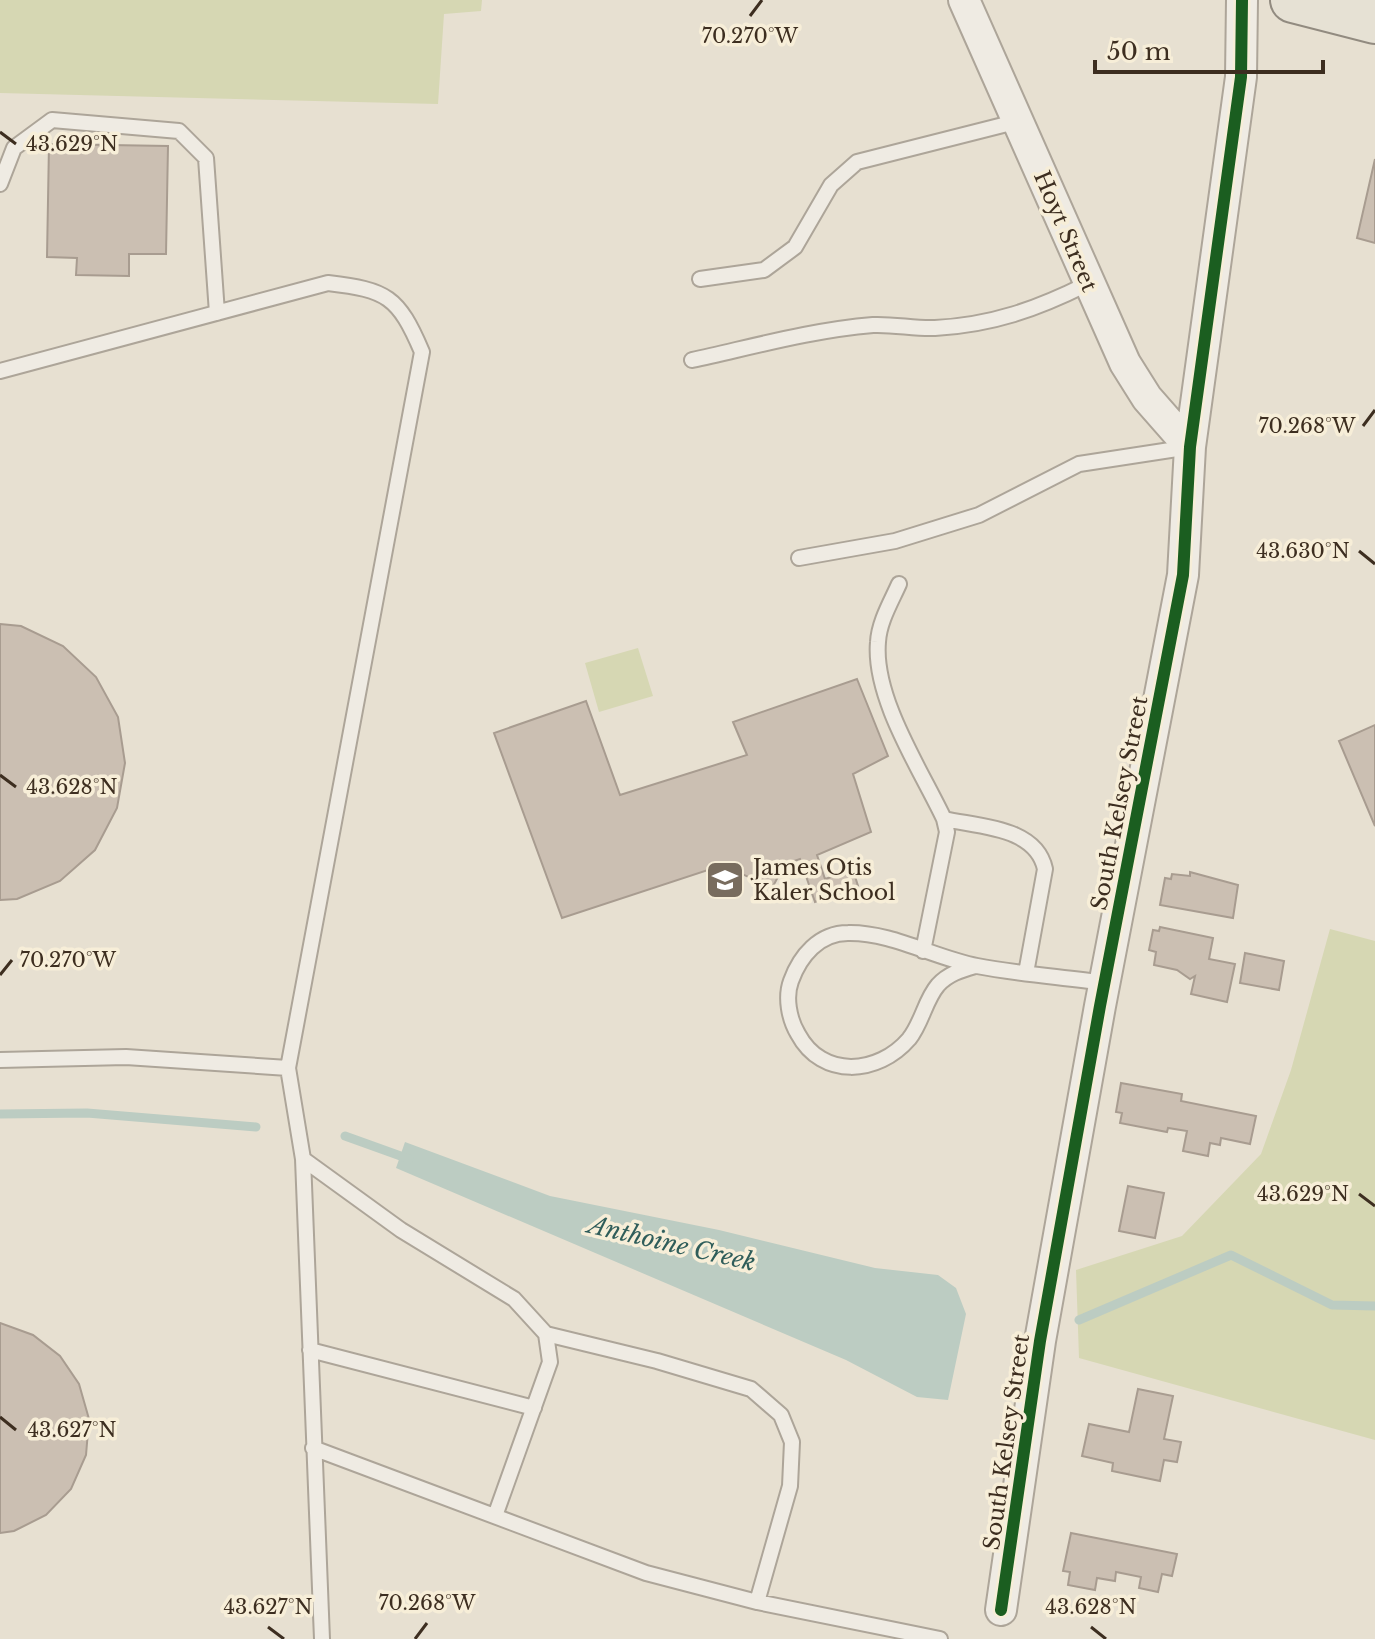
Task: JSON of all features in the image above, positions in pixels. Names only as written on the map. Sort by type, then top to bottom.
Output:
[{"type":"main road","points":[[1293,0],[1375,21]]},
{"type":"street","name":"Hoyt Street","points":[[964,0],[1015,122],[1042,172],[1087,284],[1125,363],[1147,398],[1190,447]]},
{"type":"street","name":"South Kelsey Street","points":[[1001,1610],[1040,1341],[1104,983],[1183,575],[1190,447],[1241,77],[1242,0]]},
{"type":"lane","points":[[0,184],[14,148],[52,120],[179,131],[206,158],[217,313]]},
{"type":"lane","points":[[700,279],[764,270],[795,247],[831,185],[857,162],[1015,122]]},
{"type":"lane","points":[[0,371],[328,283],[372,288],[405,312],[422,352],[288,1068],[303,1159],[322,1639]]},
{"type":"lane","points":[[692,360],[817,332],[876,325],[932,328],[991,323],[1022,314],[1087,284]]},
{"type":"lane","points":[[799,558],[895,541],[979,515],[1079,464],[1190,447]]},
{"type":"lane","points":[[899,584],[882,622],[878,641],[879,662],[892,709],[944,819],[947,832],[923,951]]},
{"type":"lane","points":[[944,819],[1022,837],[1041,853],[1045,869],[1026,973]]},
{"type":"lane","points":[[975,966],[953,973],[937,986],[911,1037],[897,1051],[864,1067],[846,1069],[830,1065],[812,1054],[798,1036],[789,1004],[790,984],[809,949],[824,939],[846,933],[871,936],[975,966],[1104,983]]},
{"type":"lane","points":[[0,1060],[126,1057],[288,1068]]},
{"type":"lane","points":[[303,1159],[401,1230],[514,1299],[546,1334],[751,1389],[781,1415],[792,1442],[790,1486],[757,1602]]},
{"type":"lane","points":[[495,1516],[550,1362],[546,1334]]},
{"type":"lane","points":[[310,1350],[534,1408]]},
{"type":"lane","points":[[313,1448],[646,1573],[757,1602],[940,1639]]},
{"type":"green space","points":[[0,0],[482,0],[481,11],[444,14],[438,104],[0,93]]},
{"type":"green space","points":[[638,648],[653,696],[599,712],[585,663]]},
{"type":"green space","points":[[1330,929],[1375,941],[1375,1440],[1079,1358],[1076,1270],[1182,1236],[1261,1154],[1291,1070]]},
{"type":"water","points":[[405,1142],[550,1196],[719,1230],[875,1268],[938,1275],[956,1288],[966,1314],[948,1400],[917,1397],[846,1360],[396,1168]]},
{"type":"building","points":[[49,144],[168,146],[166,254],[129,254],[129,276],[76,275],[77,258],[47,257]]},
{"type":"building","points":[[1375,159],[1375,243],[1357,238]]},
{"type":"building","points":[[0,624],[21,626],[63,646],[96,677],[118,717],[125,763],[117,808],[95,850],[60,881],[17,899],[0,900]]},
{"type":"building","points":[[857,679],[888,756],[853,774],[871,832],[817,855],[825,879],[853,870],[858,886],[815,902],[800,859],[785,864],[772,888],[723,865],[562,918],[494,733],[586,701],[620,795],[747,755],[733,722]]},
{"type":"building","points":[[1375,725],[1375,826],[1339,741]]},
{"type":"building","points":[[1190,872],[1238,885],[1233,918],[1160,905],[1165,878],[1171,879],[1172,874],[1190,876]]},
{"type":"building","points":[[1160,927],[1213,938],[1209,959],[1235,964],[1227,1002],[1191,994],[1195,976],[1190,979],[1177,970],[1154,965],[1156,952],[1149,950],[1153,930],[1159,931]]},
{"type":"building","points":[[1245,953],[1284,961],[1279,990],[1240,983]]},
{"type":"building","points":[[1121,1083],[1182,1094],[1181,1101],[1256,1116],[1250,1144],[1221,1138],[1220,1145],[1210,1143],[1208,1156],[1183,1151],[1187,1131],[1168,1128],[1167,1132],[1120,1123],[1122,1113],[1116,1112]]},
{"type":"building","points":[[1128,1186],[1164,1193],[1155,1238],[1119,1231]]},
{"type":"building","points":[[0,1323],[33,1335],[60,1356],[79,1384],[89,1419],[86,1455],[71,1489],[46,1515],[14,1531],[0,1533]]},
{"type":"building","points":[[1138,1389],[1173,1396],[1164,1439],[1181,1442],[1177,1462],[1164,1460],[1160,1481],[1112,1471],[1113,1463],[1082,1456],[1089,1424],[1129,1432]]},
{"type":"building","points":[[1071,1533],[1177,1554],[1172,1576],[1162,1574],[1158,1592],[1139,1588],[1141,1577],[1116,1572],[1115,1581],[1097,1578],[1095,1590],[1068,1585],[1070,1572],[1063,1571]]},
{"type":"waterway","name":"Anthoine Creek","points":[[0,1114],[87,1113],[256,1127]]},
{"type":"waterway","name":"Anthoine Creek","points":[[345,1136],[409,1159]]},
{"type":"waterway","name":"Anthoine Creek","points":[[1079,1320],[1231,1255],[1332,1305],[1375,1306]]},
{"type":"cycle path","points":[[1001,1610],[1040,1341],[1100,1006],[1183,575],[1190,447],[1241,77],[1242,0]]},
{"type":"place","name":"James Otis Kaler School","points":[[725,880]]}]
